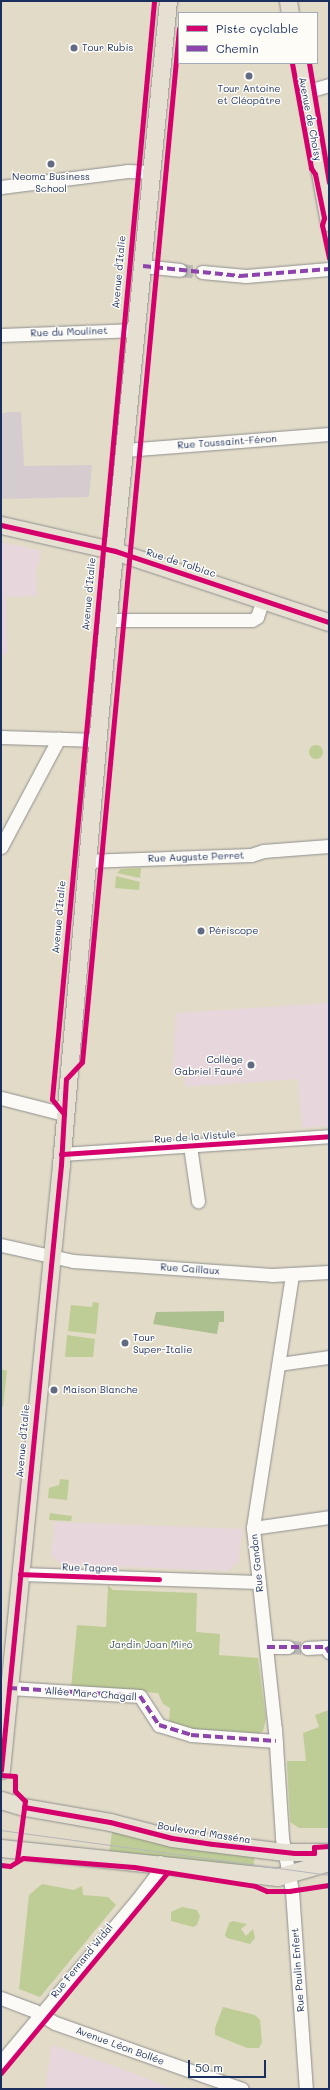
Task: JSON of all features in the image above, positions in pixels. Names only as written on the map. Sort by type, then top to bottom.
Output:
[{"type":"main road","name":"Avenue d'Italie","points":[[1,1770],[61,1154],[97,740],[153,172],[168,1]]},
{"type":"main road","points":[[288,1],[290,12]]},
{"type":"main road","name":"Avenue de Choisy","points":[[300,64],[327,197],[329,222]]},
{"type":"main road","name":"Rue de Tolbiac","points":[[1,525],[115,551],[329,622]]},
{"type":"main road","name":"Boulevard Masséna","points":[[1,1800],[172,1838],[284,1852],[329,1852]]},
{"type":"main road","points":[[1,1848],[160,1862],[261,1875],[289,1875],[329,1862]]},
{"type":"street","points":[[305,92],[329,85]]},
{"type":"street","points":[[1,187],[127,171],[153,172]]},
{"type":"street","points":[[143,266],[180,270]]},
{"type":"street","points":[[202,272],[246,276],[329,269]]},
{"type":"street","name":"Rue du Moulinet","points":[[1,336],[137,330]]},
{"type":"street","name":"Rue Toussaint-Féron","points":[[125,450],[329,434]]},
{"type":"street","points":[[109,620],[252,620],[257,616],[263,600]]},
{"type":"street","points":[[1,737],[97,740]]},
{"type":"street","points":[[1,847],[58,738]]},
{"type":"street","name":"Rue Auguste Perret","points":[[86,861],[251,855],[263,851],[329,846]]},
{"type":"street","points":[[1,1098],[64,1114]]},
{"type":"street","name":"Rue de la Vistule","points":[[61,1154],[329,1136]]},
{"type":"street","points":[[190,1146],[198,1201]]},
{"type":"street","name":"Rue Caillaux","points":[[1,1245],[73,1261],[292,1275],[329,1272]]},
{"type":"street","name":"Rue Gandon","points":[[284,1852],[276,1741],[253,1528],[292,1275]]},
{"type":"street","points":[[279,1364],[329,1357]]},
{"type":"street","points":[[253,1528],[329,1517]]},
{"type":"street","name":"Rue Tagore","points":[[20,1574],[259,1582]]},
{"type":"street","points":[[267,1647],[288,1647]]},
{"type":"street","points":[[307,1648],[326,1648],[329,1652]]},
{"type":"street","name":"Allée Marc Chagall","points":[[8,1688],[140,1696],[159,1725],[192,1735],[276,1741]]},
{"type":"street","name":"Rue Paulin Enfert","points":[[284,1852],[289,1875],[306,2089]]},
{"type":"street","name":"Rue Fernand Widal","points":[[1,2062],[138,1899],[158,1872],[160,1862]]},
{"type":"street","name":"Avenue Léon Bollée","points":[[1,1998],[55,2022],[242,2089]]},
{"type":"shaded area","points":[[21,412],[24,466],[92,465],[89,497],[1,499],[1,414]]},
{"type":"shaded area","points":[[1,542],[42,551],[36,570],[37,596],[6,597],[7,654],[1,655]]},
{"type":"shaded area","name":"Collège Gabriel Fauré","points":[[329,1003],[329,1126],[302,1128],[298,1079],[185,1087],[184,1074],[172,1075],[176,1013]]},
{"type":"shaded area","points":[[55,1522],[243,1529],[238,1562],[228,1571],[60,1564],[51,1555]]},
{"type":"shaded area","points":[[52,2045],[120,2068],[168,2087],[178,2089],[45,2089]]},
{"type":"green space","points":[[316,745],[321,747],[323,752],[321,757],[316,759],[311,757],[309,752],[311,747]]},
{"type":"green space","points":[[141,868],[140,878],[117,873],[121,869]]},
{"type":"green space","points":[[116,876],[140,882],[139,890],[115,888]]},
{"type":"green space","points":[[93,1302],[99,1303],[96,1334],[68,1331],[71,1305],[92,1307]]},
{"type":"green space","points":[[224,1311],[224,1322],[219,1322],[217,1334],[153,1324],[156,1312]]},
{"type":"green space","points":[[67,1335],[95,1339],[93,1357],[65,1357]]},
{"type":"green space","points":[[1,1369],[7,1371],[3,1407],[1,1406]]},
{"type":"green space","points":[[60,1479],[69,1480],[67,1500],[48,1498],[49,1488],[59,1485]]},
{"type":"green space","points":[[50,1513],[72,1516],[71,1521],[49,1520]]},
{"type":"green space","name":"Jardin Joan Miró","points":[[108,1585],[113,1590],[197,1593],[196,1632],[220,1634],[219,1655],[258,1658],[266,1719],[263,1731],[257,1735],[204,1732],[169,1723],[170,1708],[163,1704],[158,1693],[71,1687],[77,1625],[106,1627]]},
{"type":"green space","points":[[329,1710],[329,1828],[299,1828],[290,1822],[287,1761],[306,1761],[303,1733],[319,1727],[315,1715]]},
{"type":"green space","points":[[112,1832],[255,1854],[253,1870],[109,1854]]},
{"type":"green space","points":[[42,1884],[74,1890],[82,1886],[83,1895],[108,1897],[116,1905],[40,1997],[19,1989],[29,1895]]},
{"type":"green space","points":[[182,1907],[197,1910],[200,1916],[197,1925],[193,1927],[171,1921],[171,1912]]},
{"type":"green space","points":[[233,1921],[247,1924],[241,1929],[246,1936],[253,1929],[255,1938],[250,1944],[227,1938],[225,1935],[229,1923]]},
{"type":"green space","points":[[223,2007],[255,2015],[260,2020],[262,2042],[259,2048],[247,2048],[215,2035],[215,2028]]},
{"type":"tunnel","points":[[180,270],[202,272]]},
{"type":"tunnel","points":[[288,1647],[307,1648]]},
{"type":"tram line","points":[[1,1830],[329,1875]]},
{"type":"marked path","points":[[143,266],[240,276],[329,269]]},
{"type":"marked path","points":[[267,1647],[326,1647],[329,1652]]},
{"type":"marked path","points":[[9,1688],[140,1696],[159,1725],[191,1735],[276,1741]]},
{"type":"cycle path","points":[[64,1114],[52,1099],[154,1]]},
{"type":"cycle path","points":[[1,1770],[61,1165],[66,1079],[82,1062],[178,40]]},
{"type":"cycle path","points":[[292,64],[311,168],[315,174],[324,218],[322,225],[329,258]]},
{"type":"cycle path","points":[[309,64],[329,182]]},
{"type":"cycle path","points":[[1,525],[115,551],[329,622]]},
{"type":"cycle path","points":[[61,1154],[329,1136]]},
{"type":"cycle path","points":[[20,1574],[159,1579]]},
{"type":"cycle path","points":[[1,1775],[15,1776],[15,1791],[25,1801],[17,1860]]},
{"type":"cycle path","points":[[24,1807],[110,1822],[172,1838],[213,1844],[295,1853],[314,1853],[314,1847],[329,1846]]},
{"type":"cycle path","points":[[1,1865],[10,1866],[23,1858],[134,1867],[255,1886],[267,1891],[289,1891],[329,1885]]},
{"type":"cycle path","points":[[1,2073],[166,1874]]},
{"type":"place","name":"Tour Rubis","points":[[74,48]]},
{"type":"place","name":"Tour Antoine et Cléopâtre","points":[[249,76]]},
{"type":"place","name":"Neoma Business School","points":[[51,164]]},
{"type":"place","name":"Périscope","points":[[201,931]]},
{"type":"place","name":"Collège Gabriel Fauré","points":[[251,1065]]},
{"type":"place","name":"Tour Super-Italie","points":[[125,1343]]},
{"type":"place","name":"Maison Blanche","points":[[54,1390]]}]
